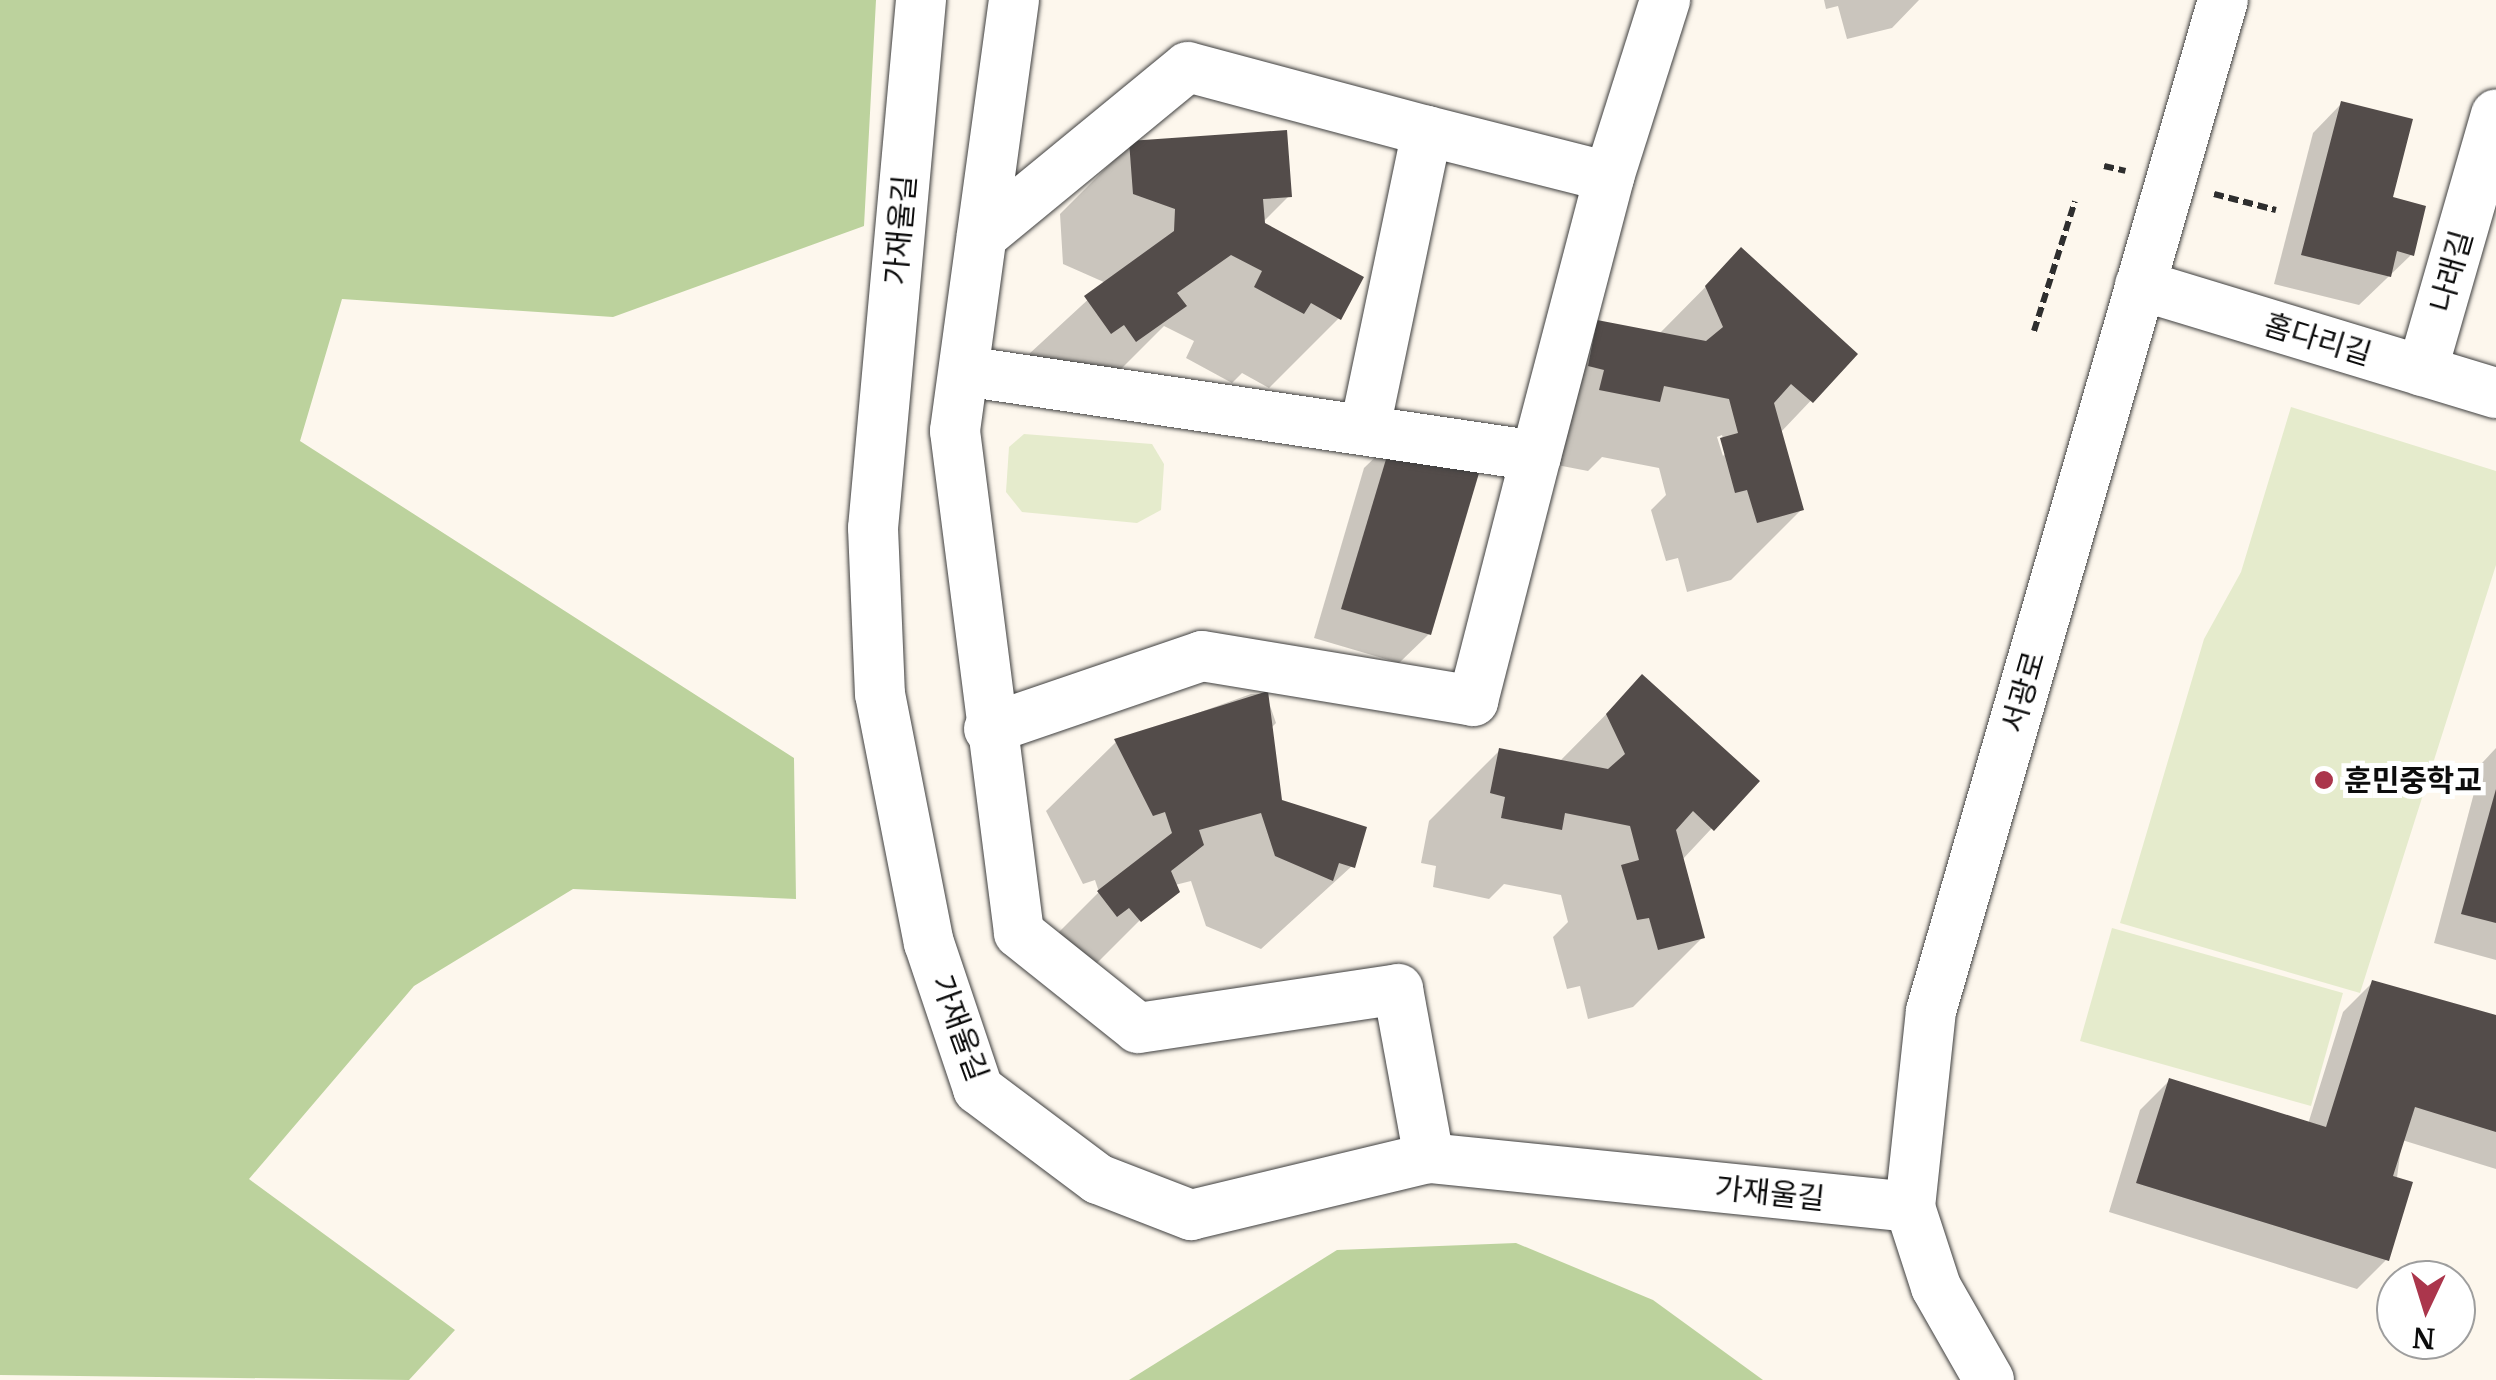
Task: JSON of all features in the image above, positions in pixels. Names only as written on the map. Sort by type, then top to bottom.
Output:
[{"type":"street","name":"가재울길","points":[[921,0],[874,528],[880,694],[929,943],[978,1089],[1098,1179],[1191,1216],[1428,1158],[1910,1207]]},
{"type":"street","points":[[1014,0],[955,431],[989,729],[1019,933],[1138,1028],[1398,989],[1428,1158]]},
{"type":"street","points":[[989,729],[1202,656],[1473,701],[1609,177],[1664,0]]},
{"type":"street","name":"서광로","points":[[1988,1380],[1936,1287],[1910,1207],[1931,1011],[2223,0]]},
{"type":"street","points":[[982,236],[1188,67],[1609,177]]},
{"type":"street","name":"나래길","points":[[2422,371],[2496,114]]},
{"type":"street","points":[[1366,424],[1427,131]]},
{"type":"street","name":"홈다리길","points":[[2140,285],[2496,393]]},
{"type":"street","points":[[964,371],[1366,424],[1536,456]]},
{"type":"path","points":[[2034,332],[2075,201]]},
{"type":"green space","points":[[0,0],[876,0],[864,226],[613,317],[342,299],[300,441],[794,758],[796,899],[573,889],[414,986],[249,1179],[455,1330],[409,1380],[0,1375]]},
{"type":"green space","points":[[2291,407],[2496,471],[2496,565],[2360,993],[2120,923],[2204,639],[2241,572]]},
{"type":"green space","points":[[1024,434],[1152,444],[1164,464],[1161,510],[1137,523],[1022,512],[1006,492],[1009,447]]},
{"type":"green space","points":[[2112,928],[2343,993],[2311,1106],[2080,1041]]},
{"type":"green space","points":[[1516,1243],[1653,1300],[1763,1380],[1129,1380],[1337,1250]]},
{"type":"building","points":[[2341,101],[2413,119],[2393,197],[2426,206],[2414,256],[2397,251],[2391,277],[2301,255]]},
{"type":"building","points":[[1287,130],[1292,197],[1263,199],[1265,223],[1364,277],[1341,320],[1311,303],[1304,314],[1254,287],[1262,271],[1231,255],[1177,293],[1187,306],[1136,342],[1124,325],[1111,334],[1084,296],[1174,231],[1175,209],[1133,194],[1129,141]]},
{"type":"building","points":[[1741,247],[1858,354],[1813,403],[1791,384],[1774,403],[1804,510],[1757,523],[1747,490],[1735,493],[1720,438],[1738,433],[1729,399],[1664,386],[1660,402],[1599,390],[1604,370],[1588,366],[1597,320],[1706,341],[1723,327],[1705,286]]},
{"type":"building","points":[[1393,436],[1482,463],[1431,635],[1341,609]]},
{"type":"building","points":[[1642,674],[1760,781],[1714,831],[1693,811],[1676,830],[1705,938],[1658,950],[1649,918],[1637,920],[1621,865],[1639,860],[1630,826],[1565,813],[1562,830],[1501,818],[1505,797],[1490,793],[1499,748],[1608,769],[1625,754],[1606,714]]},
{"type":"building","points":[[1268,691],[1282,800],[1367,827],[1355,868],[1339,863],[1333,881],[1275,856],[1261,813],[1199,830],[1204,845],[1171,871],[1180,892],[1141,922],[1129,908],[1117,917],[1097,891],[1172,833],[1165,812],[1153,816],[1114,739]]},
{"type":"building","points":[[2496,789],[2496,923],[2461,914]]},
{"type":"building","points":[[2372,980],[2496,1015],[2496,1132],[2415,1107],[2393,1176],[2413,1182],[2389,1260],[2136,1183],[2169,1078],[2326,1127]]},
{"type":"place","name":"훈민중학교","points":[[2324,780]]}]
